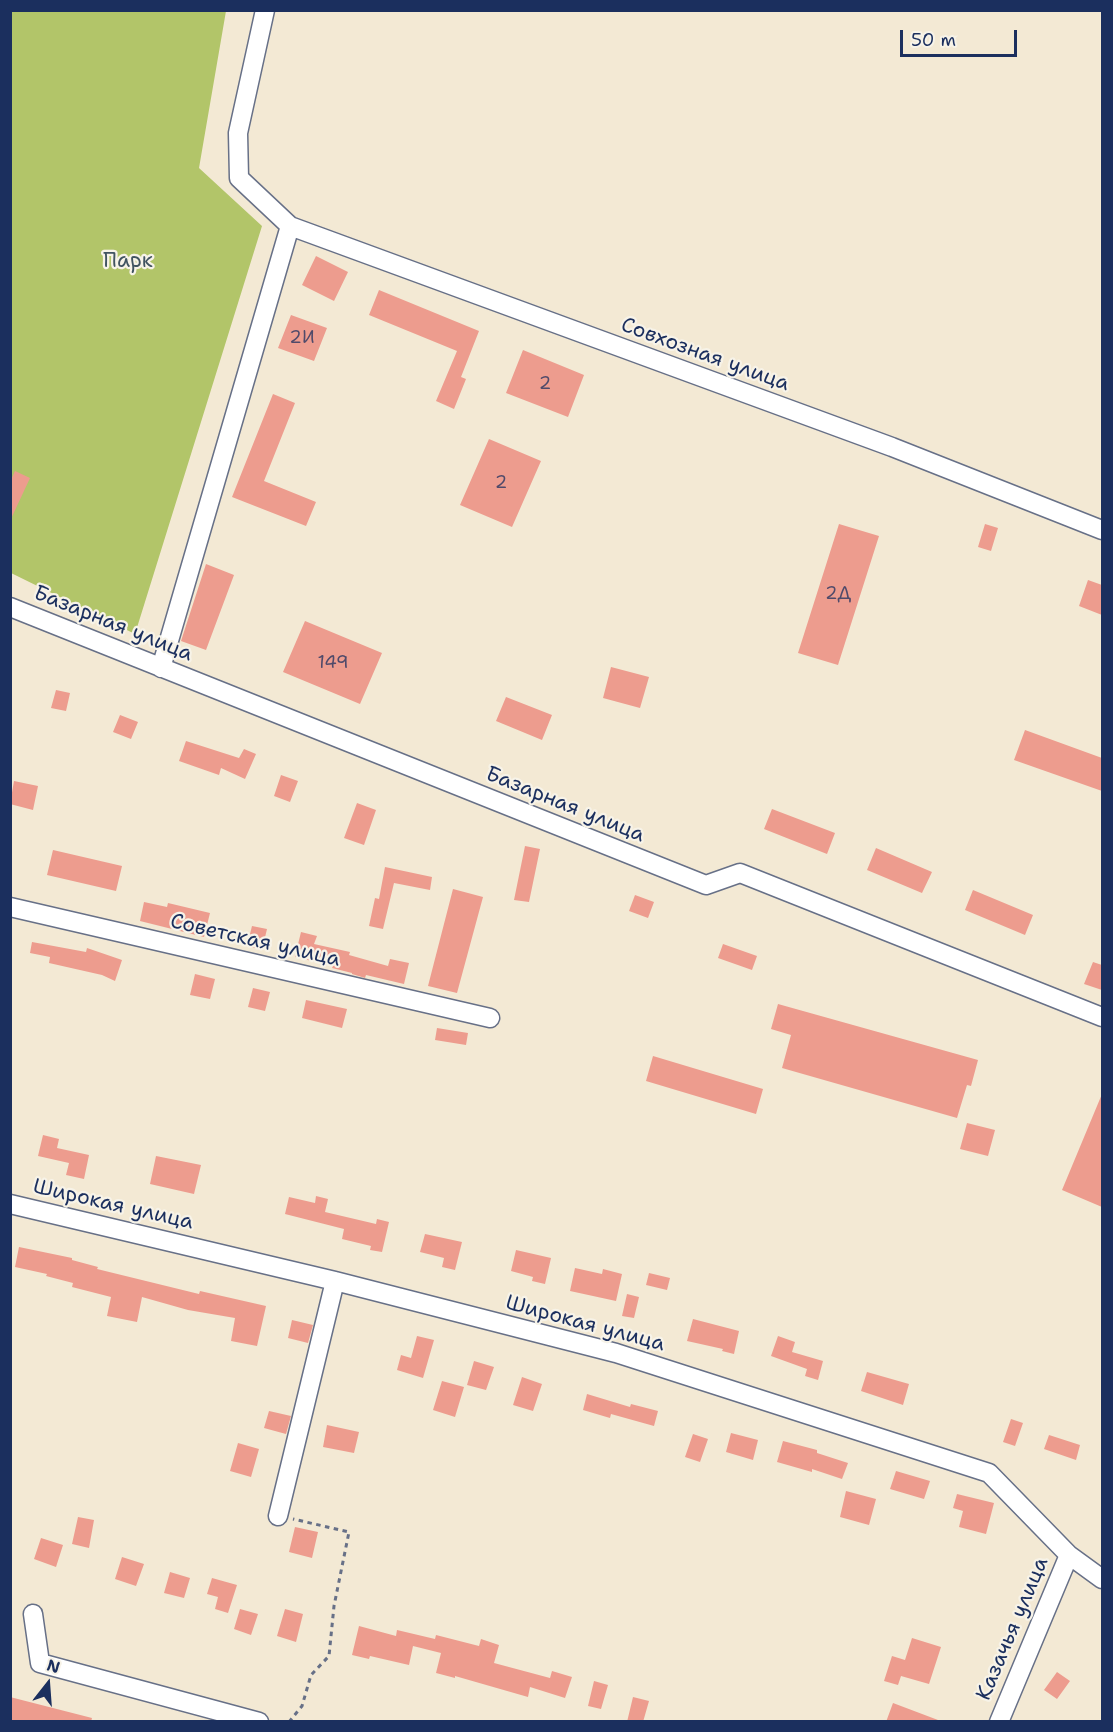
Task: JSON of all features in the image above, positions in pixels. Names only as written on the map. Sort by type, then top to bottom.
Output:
[{"type":"street","points":[[161,668],[290,226],[239,178],[238,133],[265,10]]},
{"type":"street","name":"Совхозная улица","points":[[290,226],[892,447],[1102,530]]},
{"type":"street","name":"Базарная улица","points":[[10,607],[706,885],[740,873],[1102,1017]]},
{"type":"street","name":"Советская улица","points":[[10,907],[490,1018]]},
{"type":"street","name":"Широкая улица","points":[[10,1204],[335,1281],[616,1353],[989,1473],[1069,1555],[1102,1579]]},
{"type":"street","points":[[278,1516],[335,1281]]},
{"type":"street","name":"Казачья улица","points":[[999,1722],[1069,1555]]},
{"type":"street","points":[[33,1614],[40,1664],[259,1722]]},
{"type":"path","points":[[278,1516],[349,1532],[334,1606],[329,1656],[311,1675],[302,1706],[289,1722]]},
{"type":"green space","name":"Парк","points":[[10,11],[226,11],[199,168],[262,226],[135,634],[11,573]]},
{"type":"building","points":[[316,256],[348,272],[334,301],[302,285]]},
{"type":"building","points":[[379,290],[479,331],[461,377],[466,379],[454,409],[436,401],[457,351],[369,315]]},
{"type":"building","points":[[291,315],[327,328],[314,361],[278,348]]},
{"type":"building","points":[[523,350],[584,375],[568,417],[506,393]]},
{"type":"building","points":[[273,394],[295,403],[264,481],[316,502],[306,526],[232,497]]},
{"type":"building","points":[[489,439],[541,461],[512,527],[460,505]]},
{"type":"building","points":[[15,471],[30,478],[10,521],[10,482]]},
{"type":"building","points":[[839,524],[879,536],[838,665],[798,653]]},
{"type":"building","points":[[985,524],[998,528],[991,551],[978,547]]},
{"type":"building","points":[[206,564],[234,575],[206,650],[181,641]]},
{"type":"building","points":[[1088,580],[1102,585],[1102,615],[1079,606]]},
{"type":"building","points":[[305,621],[382,653],[360,704],[283,672]]},
{"type":"building","points":[[611,667],[649,677],[640,708],[603,698]]},
{"type":"building","points":[[56,690],[70,693],[66,711],[51,708]]},
{"type":"building","points":[[506,697],[552,715],[542,740],[496,721]]},
{"type":"building","points":[[120,715],[138,722],[131,739],[113,732]]},
{"type":"building","points":[[1025,730],[1102,758],[1102,791],[1014,760]]},
{"type":"building","points":[[186,741],[239,758],[244,749],[256,754],[245,779],[221,768],[219,775],[179,761]]},
{"type":"building","points":[[281,775],[298,781],[290,802],[274,796]]},
{"type":"building","points":[[14,781],[38,786],[33,810],[10,804]]},
{"type":"building","points":[[357,803],[376,810],[364,845],[344,838]]},
{"type":"building","points":[[772,809],[835,833],[827,854],[764,829]]},
{"type":"building","points":[[525,846],[540,849],[529,902],[514,900]]},
{"type":"building","points":[[876,848],[932,872],[922,893],[867,870]]},
{"type":"building","points":[[53,850],[122,866],[116,891],[47,875]]},
{"type":"building","points":[[385,867],[432,877],[430,890],[394,883],[383,929],[369,926],[375,898],[379,899]]},
{"type":"building","points":[[453,889],[483,897],[457,993],[428,986]]},
{"type":"building","points":[[973,890],[1033,915],[1025,935],[965,910]]},
{"type":"building","points":[[635,895],[654,902],[648,918],[629,911]]},
{"type":"building","points":[[144,902],[167,907],[168,903],[210,913],[204,937],[140,921]]},
{"type":"building","points":[[252,926],[267,929],[262,950],[247,946]]},
{"type":"building","points":[[301,932],[317,936],[314,944],[350,952],[349,955],[388,966],[390,959],[409,963],[404,984],[366,975],[365,978],[332,968],[333,966],[295,957]]},
{"type":"building","points":[[32,942],[86,952],[87,948],[122,960],[115,981],[102,975],[49,963],[50,957],[30,953]]},
{"type":"building","points":[[723,944],[757,956],[752,970],[718,958]]},
{"type":"building","points":[[1093,962],[1102,965],[1102,990],[1084,984]]},
{"type":"building","points":[[195,974],[215,979],[210,999],[190,995]]},
{"type":"building","points":[[253,988],[270,992],[265,1011],[248,1007]]},
{"type":"building","points":[[306,1000],[347,1009],[342,1028],[302,1018]]},
{"type":"building","points":[[778,1004],[978,1060],[971,1086],[967,1085],[957,1118],[782,1068],[791,1035],[771,1029]]},
{"type":"building","points":[[437,1028],[468,1033],[466,1045],[435,1040]]},
{"type":"building","points":[[653,1056],[763,1089],[756,1114],[646,1081]]},
{"type":"building","points":[[1102,1094],[1102,1207],[1062,1190]]},
{"type":"building","points":[[967,1123],[995,1130],[988,1156],[960,1149]]},
{"type":"building","points":[[43,1135],[59,1139],[57,1148],[89,1155],[84,1179],[66,1175],[69,1163],[38,1156]]},
{"type":"building","points":[[156,1156],[201,1165],[194,1194],[150,1184]]},
{"type":"building","points":[[316,1196],[328,1199],[325,1212],[376,1224],[377,1219],[389,1222],[382,1252],[370,1250],[371,1246],[342,1239],[344,1229],[285,1214],[289,1197],[315,1203]]},
{"type":"building","points":[[425,1234],[462,1242],[455,1270],[442,1267],[444,1258],[420,1252]]},
{"type":"building","points":[[19,1247],[72,1258],[72,1260],[98,1267],[97,1269],[199,1294],[200,1291],[266,1306],[257,1346],[231,1341],[235,1318],[188,1310],[142,1297],[137,1322],[107,1316],[111,1297],[72,1287],[73,1283],[46,1276],[47,1274],[15,1267]]},
{"type":"building","points":[[516,1250],[551,1258],[545,1284],[532,1281],[533,1277],[511,1271]]},
{"type":"building","points":[[575,1268],[602,1274],[603,1269],[622,1274],[616,1301],[570,1291]]},
{"type":"building","points":[[649,1273],[670,1278],[667,1290],[646,1285]]},
{"type":"building","points":[[627,1294],[639,1297],[634,1318],[622,1316]]},
{"type":"building","points":[[693,1319],[739,1331],[734,1354],[722,1351],[723,1349],[687,1341]]},
{"type":"building","points":[[292,1320],[313,1325],[308,1343],[288,1338]]},
{"type":"building","points":[[417,1336],[434,1340],[423,1378],[397,1370],[401,1355],[411,1358]]},
{"type":"building","points":[[778,1336],[795,1342],[792,1352],[823,1361],[818,1380],[805,1376],[807,1369],[771,1356]]},
{"type":"building","points":[[474,1361],[494,1367],[486,1390],[467,1385]]},
{"type":"building","points":[[867,1372],[909,1384],[903,1405],[861,1391]]},
{"type":"building","points":[[522,1377],[542,1384],[533,1411],[513,1405]]},
{"type":"building","points":[[442,1381],[464,1387],[455,1417],[433,1410]]},
{"type":"building","points":[[587,1394],[630,1407],[631,1404],[658,1411],[654,1426],[611,1414],[610,1418],[583,1410]]},
{"type":"building","points":[[269,1411],[291,1416],[286,1434],[264,1428]]},
{"type":"building","points":[[1011,1419],[1023,1423],[1015,1446],[1003,1442]]},
{"type":"building","points":[[327,1425],[359,1432],[354,1453],[323,1447]]},
{"type":"building","points":[[731,1433],[758,1440],[753,1460],[726,1452]]},
{"type":"building","points":[[693,1434],[708,1439],[700,1462],[685,1457]]},
{"type":"building","points":[[1049,1435],[1080,1445],[1076,1460],[1044,1449]]},
{"type":"building","points":[[783,1441],[817,1450],[817,1453],[848,1463],[842,1479],[812,1469],[812,1472],[777,1462]]},
{"type":"building","points":[[238,1443],[259,1449],[251,1477],[230,1471]]},
{"type":"building","points":[[896,1471],[930,1481],[924,1499],[890,1489]]},
{"type":"building","points":[[846,1491],[876,1499],[869,1525],[840,1517]]},
{"type":"building","points":[[957,1494],[994,1503],[986,1534],[959,1527],[963,1511],[953,1508]]},
{"type":"building","points":[[78,1517],[94,1520],[89,1548],[72,1544]]},
{"type":"building","points":[[295,1527],[318,1532],[312,1558],[289,1552]]},
{"type":"building","points":[[41,1538],[63,1545],[56,1567],[34,1559]]},
{"type":"building","points":[[122,1557],[144,1564],[136,1586],[115,1579]]},
{"type":"building","points":[[170,1572],[190,1578],[184,1598],[164,1593]]},
{"type":"building","points":[[212,1578],[237,1585],[228,1613],[215,1609],[218,1597],[207,1594]]},
{"type":"building","points":[[240,1609],[258,1614],[251,1635],[234,1629]]},
{"type":"building","points":[[285,1609],[303,1614],[296,1642],[277,1636]]},
{"type":"building","points":[[359,1626],[396,1636],[397,1630],[435,1639],[436,1635],[479,1646],[481,1639],[499,1645],[494,1663],[550,1678],[552,1671],[572,1677],[565,1698],[530,1687],[528,1697],[455,1676],[455,1678],[436,1673],[441,1653],[413,1646],[409,1665],[370,1656],[369,1659],[352,1655]]},
{"type":"building","points":[[912,1638],[941,1647],[929,1684],[901,1676],[898,1685],[884,1681],[892,1656],[905,1660]]},
{"type":"building","points":[[1057,1672],[1070,1681],[1057,1699],[1044,1690]]},
{"type":"building","points":[[594,1681],[608,1685],[601,1709],[588,1706]]},
{"type":"building","points":[[10,1697],[92,1718],[91,1722],[10,1722]]},
{"type":"building","points":[[633,1697],[649,1701],[643,1722],[627,1722]]},
{"type":"building","points":[[893,1703],[938,1720],[938,1722],[886,1722]]}]
